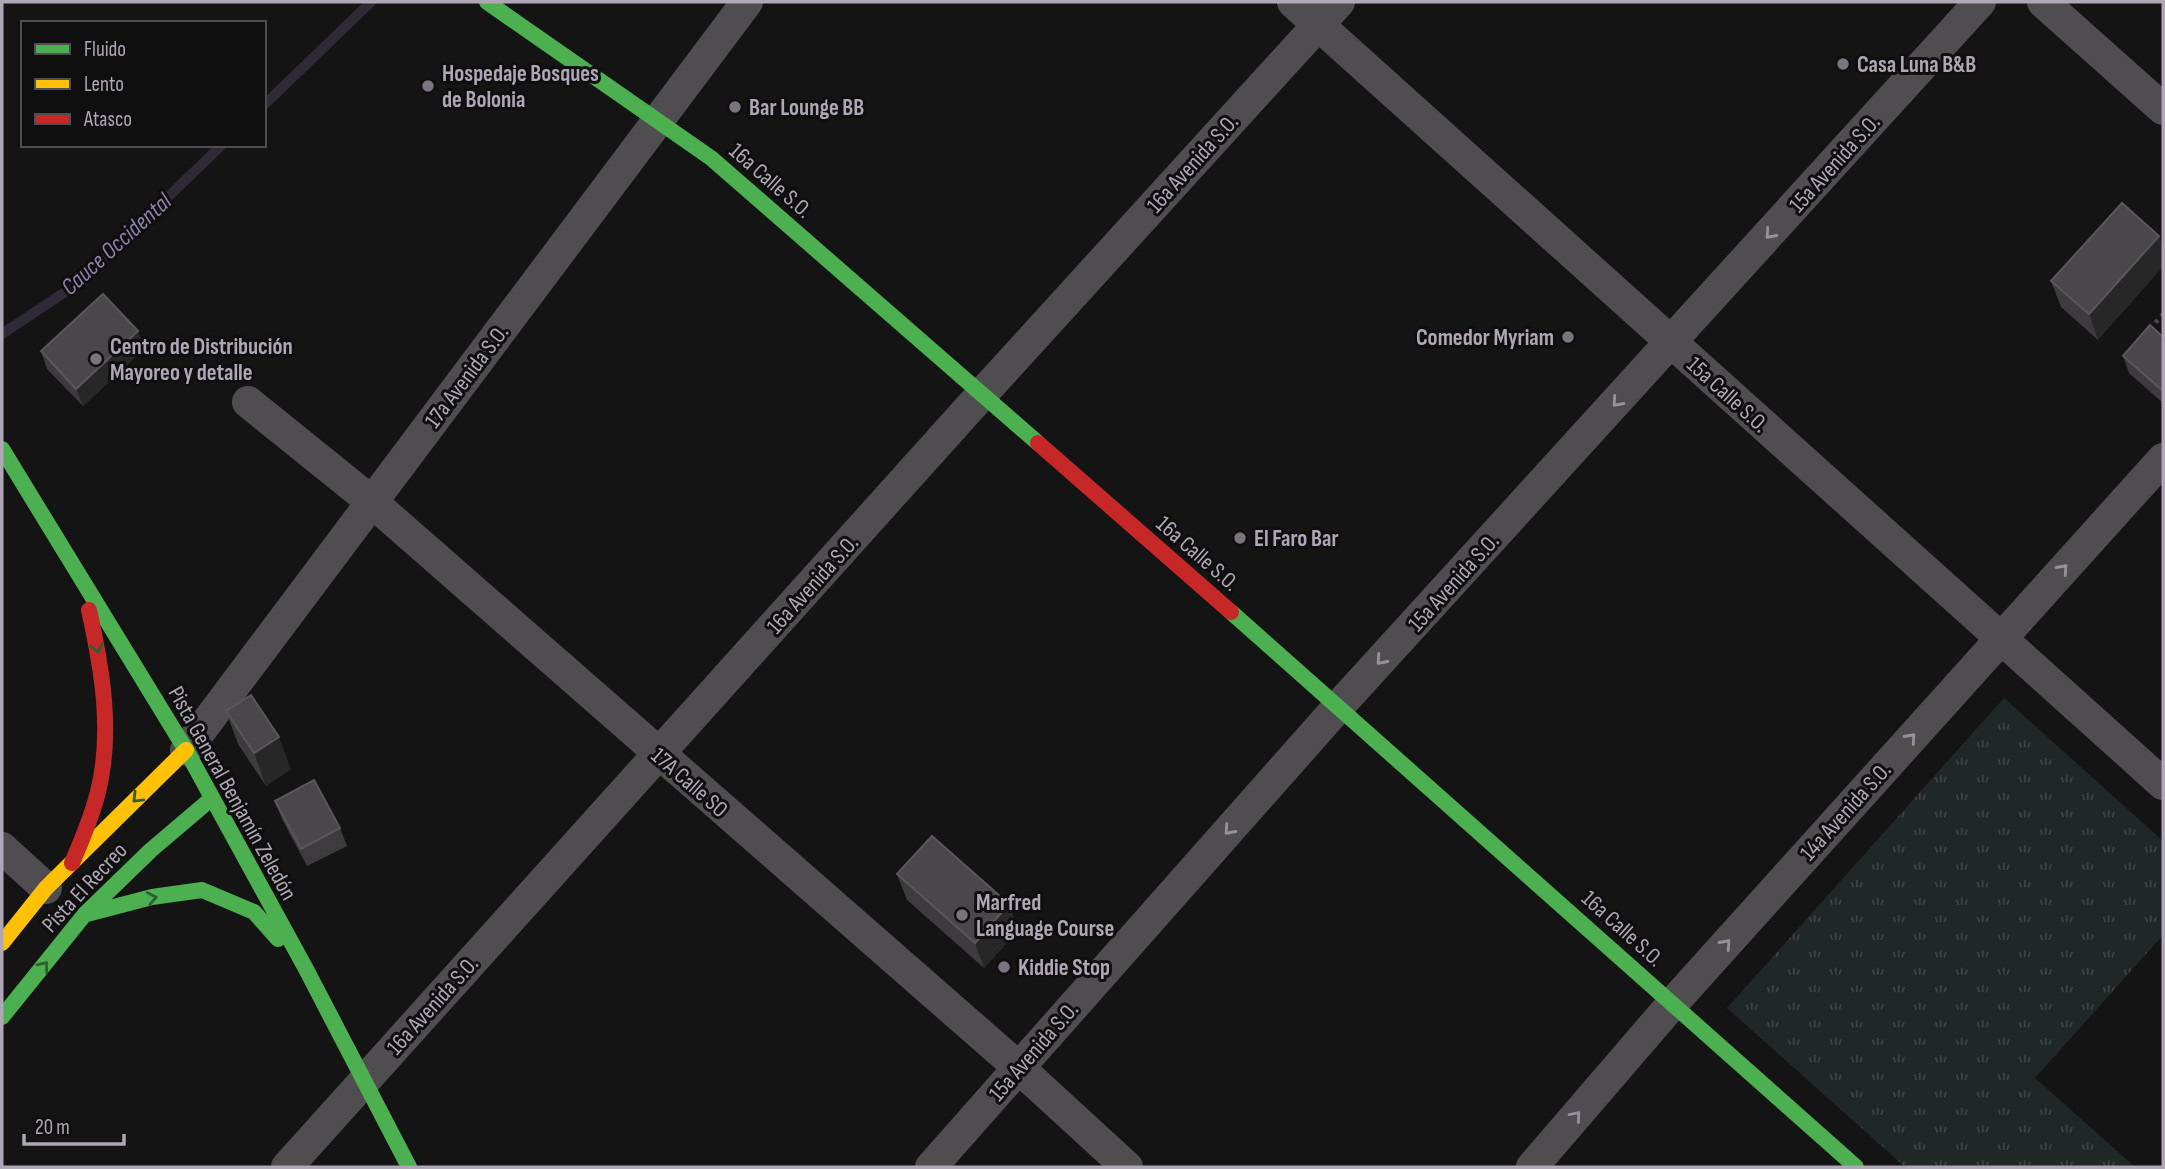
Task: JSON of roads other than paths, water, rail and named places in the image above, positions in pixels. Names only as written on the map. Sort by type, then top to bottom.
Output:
[{"type":"main road","name":"16a Calle S.O.","points":[[487,2],[711,158],[1339,706],[1856,1167]]},
{"type":"main road","name":"Pista General Benjamín Zeledón","points":[[2,449],[186,750],[306,969],[409,1167]]},
{"type":"main road","points":[[72,863],[99,789],[104,724],[104,687],[82,581]]},
{"type":"main road","name":"Pista El Recreo","points":[[2,943],[46,888],[186,750]]},
{"type":"main road","name":"Pista El Recreo","points":[[2,1017],[85,914],[151,850],[211,799]]},
{"type":"main road","points":[[85,914],[152,897],[202,890],[254,912],[306,969]]},
{"type":"street","name":"17a Avenida S.O.","points":[[186,750],[747,2]]},
{"type":"street","name":"15a Calle S.O.","points":[[1293,2],[1329,13],[1671,343],[2163,785]]},
{"type":"street","name":"15a Avenida S.O.","points":[[931,1167],[1339,706],[1980,2]]},
{"type":"street","points":[[2043,2],[2163,109]]},
{"type":"street","name":"16a Avenida S.O.","points":[[287,1167],[982,393],[1329,13]]},
{"type":"street","name":"17A Calle SO","points":[[248,402],[372,502],[1018,1067],[1127,1167]]},
{"type":"street","name":"14a Avenida S.O.","points":[[1532,1167],[1673,1003],[2163,458]]},
{"type":"street","points":[[2,848],[46,888]]},
{"type":"waterway","name":"Cauce Occidental","points":[[266,103],[371,2]]},
{"type":"waterway","name":"Cauce Occidental","points":[[2,334],[77,284],[220,147]]},
{"type":"place","name":"Casa Luna B&B","points":[[1843,64]]},
{"type":"place","name":"Hospedaje Bosques de Bolonia","points":[[428,86]]},
{"type":"place","name":"Bar Lounge BB","points":[[735,107]]},
{"type":"place","name":"Comedor Myriam","points":[[1568,337]]},
{"type":"place","name":"Centro de Distribución Mayoreo y detalle","points":[[96,359]]},
{"type":"place","name":"El Faro Bar","points":[[1240,538]]},
{"type":"place","name":"Marfred Language Course","points":[[962,915]]},
{"type":"place","name":"Kiddie Stop","points":[[1004,967]]}]
